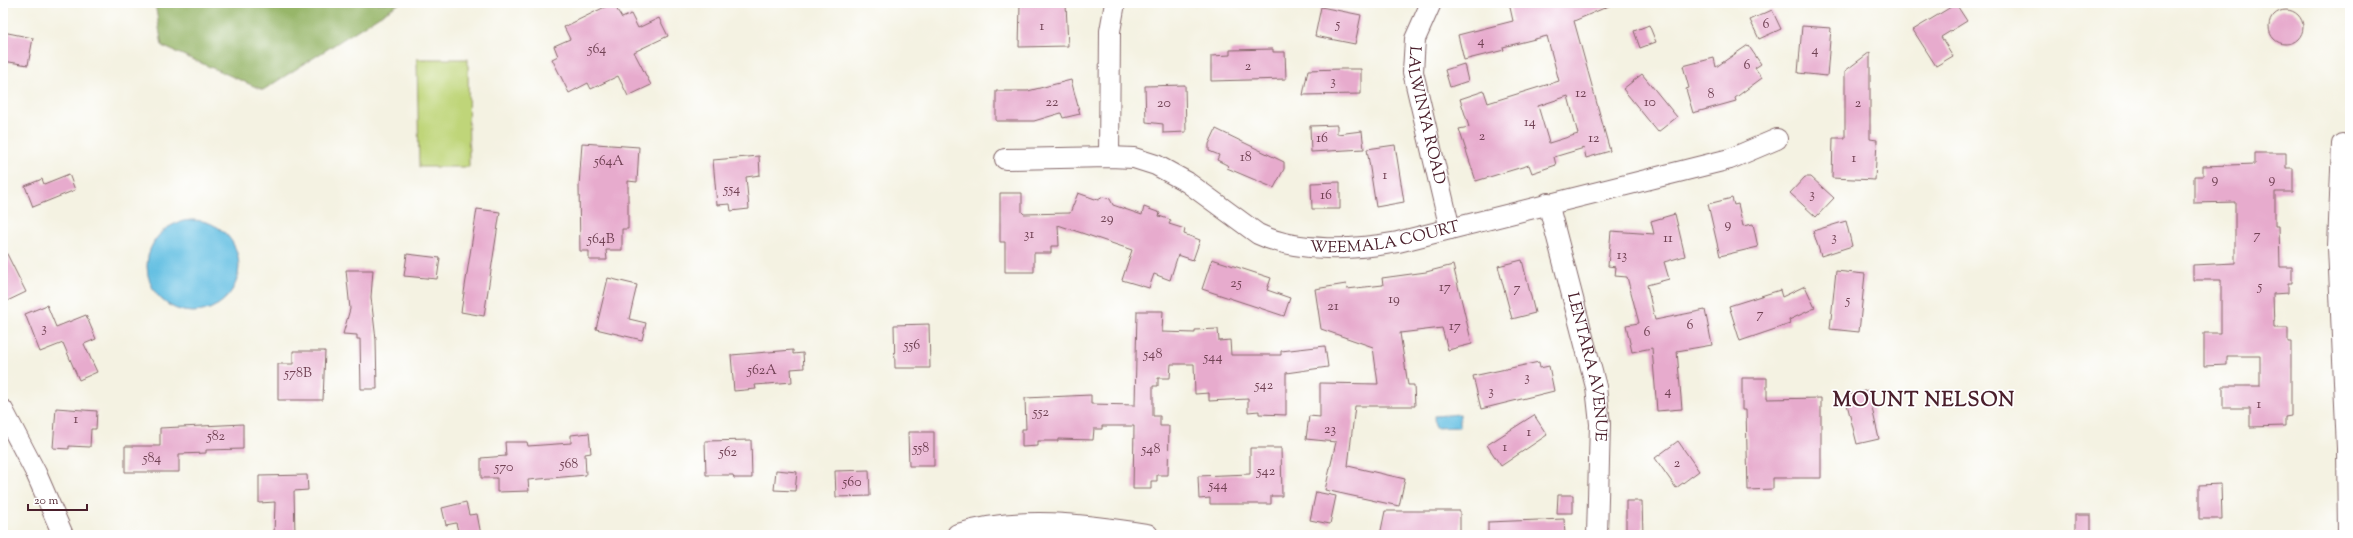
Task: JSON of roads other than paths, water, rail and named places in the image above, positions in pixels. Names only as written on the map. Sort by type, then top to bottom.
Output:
[{"type":"main road","points":[[958,535],[992,527],[1022,523],[1082,526],[1147,535]]},
{"type":"street","points":[[1109,157],[1110,31],[1115,3]]},
{"type":"street","name":"LALWINYA ROAD","points":[[1431,3],[1415,39],[1413,72],[1450,229]]},
{"type":"street","name":"WEEMALA COURT","points":[[1005,159],[1134,158],[1172,172],[1258,234],[1272,241],[1288,245],[1360,248],[1398,242],[1548,203],[1730,159],[1777,139]]},
{"type":"street","points":[[2342,144],[2338,247],[2347,449],[2348,535]]},
{"type":"street","name":"LENTARA AVENUE","points":[[1548,203],[1596,387],[1600,424],[1597,535]]},
{"type":"street","points":[[3,410],[36,473],[63,535]]},
{"type":"water","points":[[184,220],[202,220],[219,227],[232,240],[239,257],[239,275],[232,292],[219,305],[202,312],[184,312],[167,305],[154,292],[147,275],[147,257],[154,240],[167,227]]},
{"type":"water","points":[[1460,414],[1460,427],[1435,428],[1434,416]]},
{"type":"district","name":"MOUNT NELSON","points":[[1924,401]]}]
